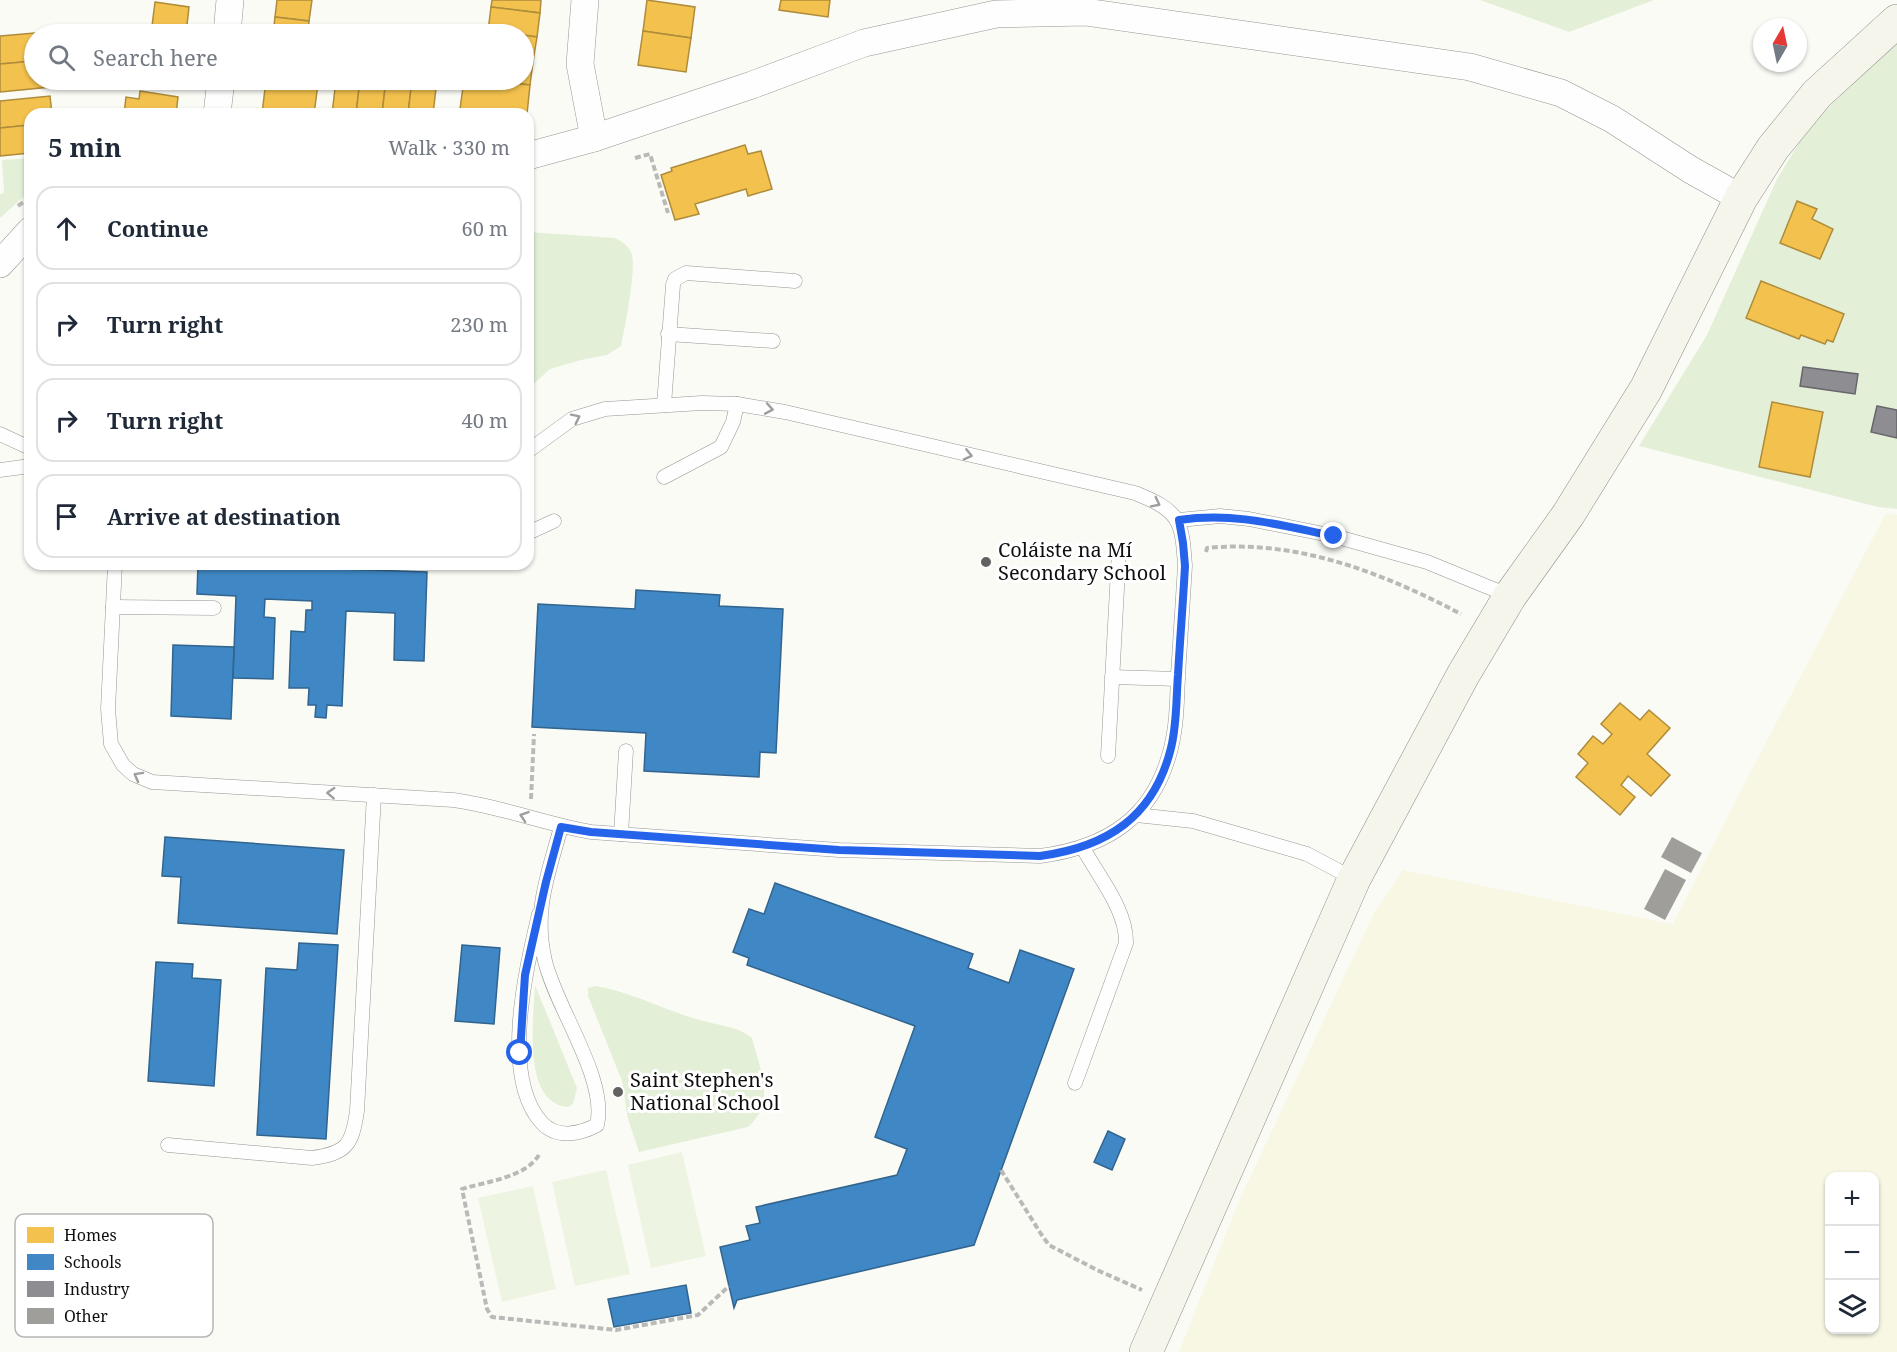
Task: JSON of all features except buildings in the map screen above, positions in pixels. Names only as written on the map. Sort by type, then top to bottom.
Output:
[{"type":"street","points":[[227,24],[230,0]]},
{"type":"street","points":[[585,0],[579,64],[594,138]]},
{"type":"street","points":[[534,154],[594,138],[752,85],[864,43],[996,14],[1085,12],[1470,67],[1562,93],[1612,119],[1691,170],[1741,198]]},
{"type":"street","points":[[1146,1352],[1354,879],[1463,675],[1510,596],[1568,515],[1646,388],[1741,198],[1773,148],[1818,94],[1897,21]]},
{"type":"street","points":[[218,108],[220,90]]},
{"type":"street","points":[[0,264],[24,238]]},
{"type":"lane","points":[[664,405],[668,334],[675,279],[686,273],[795,281]]},
{"type":"lane","points":[[668,334],[773,341]]},
{"type":"lane","points":[[664,477],[721,447],[733,422],[737,404]]},
{"type":"lane","points":[[115,570],[109,730],[111,744],[116,756],[133,774],[142,779],[164,784],[476,803],[561,827],[621,834],[839,850],[1040,856],[1065,853],[1099,841],[1136,815],[1152,794],[1164,772],[1176,719],[1185,566],[1179,520],[1168,509],[1135,493],[785,412],[737,404],[605,409],[582,415],[551,433],[534,446]]},
{"type":"lane","points":[[0,434],[24,445]]},
{"type":"lane","points":[[0,470],[24,467]]},
{"type":"lane","points":[[1179,520],[1220,516],[1250,519],[1334,536],[1427,561],[1510,596]]},
{"type":"lane","points":[[534,530],[554,521]]},
{"type":"lane","points":[[1108,756],[1119,551]]},
{"type":"lane","points":[[113,607],[213,608]]},
{"type":"lane","points":[[1112,677],[1178,679]]},
{"type":"lane","points":[[621,834],[626,751]]},
{"type":"lane","points":[[168,1145],[312,1158],[335,1155],[349,1142],[354,1132],[357,1111],[374,795]]},
{"type":"lane","points":[[1136,815],[1193,821],[1307,854],[1354,879]]},
{"type":"lane","points":[[539,914],[541,939],[549,976],[584,1056],[599,1101],[600,1113],[597,1125],[582,1133],[566,1134],[548,1129],[535,1115],[523,1085],[520,1053],[525,975],[546,882],[561,827]]},
{"type":"lane","points":[[1075,1083],[1126,936],[1123,920],[1083,848]]},
{"type":"path","points":[[635,158],[650,154],[668,213]]},
{"type":"path","points":[[1204,557],[1207,548],[1251,547],[1340,561],[1426,596],[1461,614]]},
{"type":"path","points":[[531,801],[534,734]]},
{"type":"path","points":[[539,1155],[532,1165],[522,1172],[462,1189],[487,1309],[492,1317],[616,1330],[698,1315],[729,1286]]},
{"type":"path","points":[[1001,1170],[1049,1245],[1096,1270],[1167,1301]]},
{"type":"green space","points":[[1480,0],[1654,0],[1569,32]]},
{"type":"green space","points":[[1897,38],[1897,509],[1878,507],[1639,446],[1707,335],[1777,179],[1808,128]]},
{"type":"green space","points":[[24,158],[24,196],[0,218],[0,195],[4,192],[2,160]]},
{"type":"green space","points":[[534,232],[615,238],[629,249],[633,263],[630,300],[621,346],[607,355],[550,369],[534,384]]},
{"type":"green space","points":[[1886,513],[1897,515],[1897,1352],[1179,1352],[1238,1203],[1374,913],[1403,870],[1673,924]]},
{"type":"green space","points":[[535,985],[577,1088],[573,1104],[568,1107],[553,1102],[543,1091],[537,1075],[533,1037]]},
{"type":"green space","points":[[596,986],[623,993],[690,1017],[735,1029],[752,1038],[764,1085],[762,1107],[757,1117],[748,1127],[639,1152],[628,1119],[622,1081],[588,996],[588,988]]},
{"type":"green space","points":[[682,1152],[706,1256],[651,1268],[628,1165]]},
{"type":"green space","points":[[606,1170],[630,1274],[575,1286],[552,1182]]},
{"type":"green space","points":[[533,1186],[556,1289],[502,1302],[478,1198]]},
{"type":"place","name":"Coláiste na Mí Secondary School","points":[[986,562]]},
{"type":"place","name":"Saint Stephen's National School","points":[[618,1092]]},
{"type":"route","points":[[520,1053],[525,975],[561,827],[591,832],[839,850],[1040,856],[1083,848],[1099,841],[1136,815],[1152,794],[1164,772],[1176,719],[1185,566],[1179,520],[1220,516],[1250,519],[1334,536]]}]
